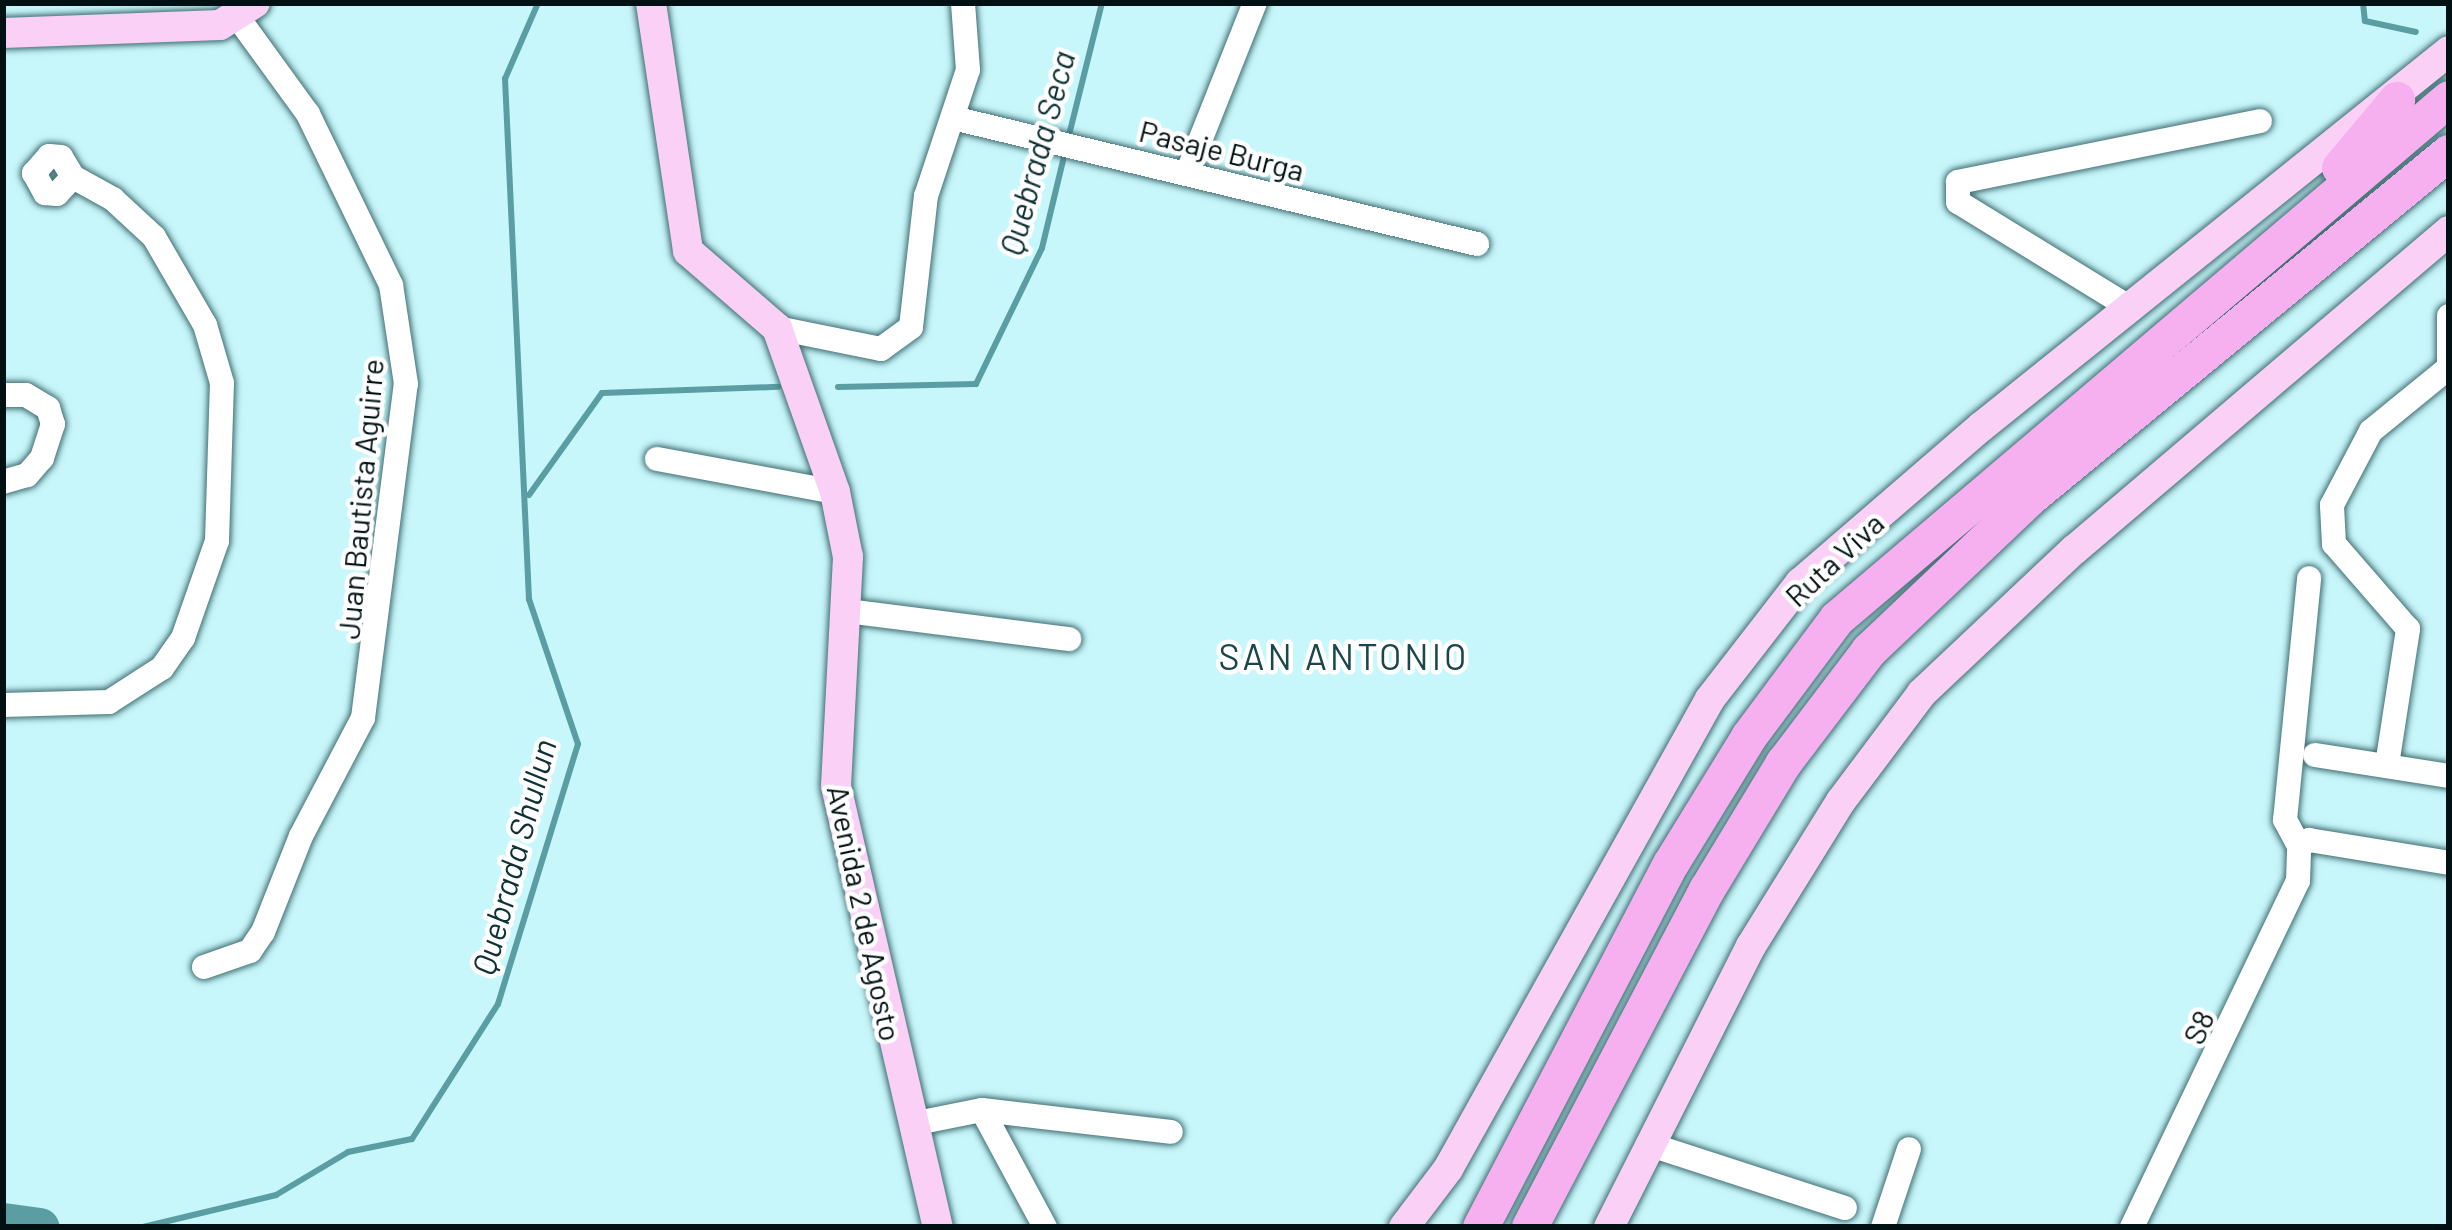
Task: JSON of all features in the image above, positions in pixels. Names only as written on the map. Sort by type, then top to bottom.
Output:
[{"type":"highway","name":"Ruta Viva","points":[[1480,1227],[1671,864],[1749,736],[1837,619],[2449,99]]},
{"type":"highway","points":[[2280,240],[2397,100]]},
{"type":"highway","points":[[1530,1227],[1706,890],[1784,763],[1869,651],[2030,498],[2449,153]]},
{"type":"main road","name":"Avenida 2 de Agosto","points":[[651,3],[688,251],[777,328],[836,492],[848,557],[836,786],[938,1227]]},
{"type":"main road","points":[[3,33],[247,11]]},
{"type":"main road","name":"Ruta Viva","points":[[1404,1227],[1448,1169],[1698,718],[1787,599],[1981,428],[2397,100],[2449,51]]},
{"type":"main road","points":[[1609,1227],[1762,928],[1841,801],[1922,693],[2074,550],[2449,230]]},
{"type":"street","points":[[777,328],[871,349],[903,338],[919,292],[926,196],[968,70],[963,3]]},
{"type":"street","points":[[1188,171],[1255,3]]},
{"type":"street","name":"Juan Bautista Aguirre","points":[[204,967],[250,951],[263,932],[301,836],[362,718],[406,383],[382,265],[308,114],[247,11]]},
{"type":"street","name":"Pasaje Burga","points":[[953,118],[1477,244]]},
{"type":"street","points":[[2132,310],[1958,202],[1958,182],[2260,122]]},
{"type":"street","points":[[3,705],[109,702],[162,668],[183,638],[217,541],[221,382],[205,325],[154,237],[73,177]]},
{"type":"street","points":[[2387,765],[2408,628],[2334,544],[2332,505],[2371,431],[2448,371],[2449,316]]},
{"type":"street","points":[[3,394],[26,395],[48,408],[53,424],[42,458],[27,475],[3,482]]},
{"type":"street","points":[[657,459],[836,492]]},
{"type":"street","name":"S8","points":[[2132,1227],[2298,881],[2299,846],[2285,820],[2309,578]]},
{"type":"street","points":[[847,611],[1069,639]]},
{"type":"street","points":[[2315,755],[2449,776]]},
{"type":"street","points":[[2299,846],[2309,839],[2449,863]]},
{"type":"street","points":[[912,1124],[982,1110],[1171,1132]]},
{"type":"street","points":[[982,1110],[1045,1227]]},
{"type":"street","points":[[1648,1144],[1845,1208]]},
{"type":"street","points":[[1882,1227],[1909,1149]]},
{"type":"waterway","name":"Quebrada Shullun","points":[[143,1227],[276,1195],[348,1152],[412,1139],[498,1004],[578,744],[529,599],[505,79],[538,3]]},
{"type":"waterway","name":"Quebrada Seca","points":[[1068,139],[1102,3]]},
{"type":"waterway","name":"Quebrada Seca","points":[[2363,3],[2365,21],[2416,32]]},
{"type":"waterway","name":"Quebrada Seca","points":[[838,387],[976,384],[1042,248],[1065,152]]},
{"type":"waterway","name":"Quebrada Seca","points":[[529,495],[602,393],[778,387]]},
{"type":"waterway","points":[[3,1222],[40,1227]]},
{"type":"district","name":"SAN ANTONIO","points":[[1344,656]]}]
